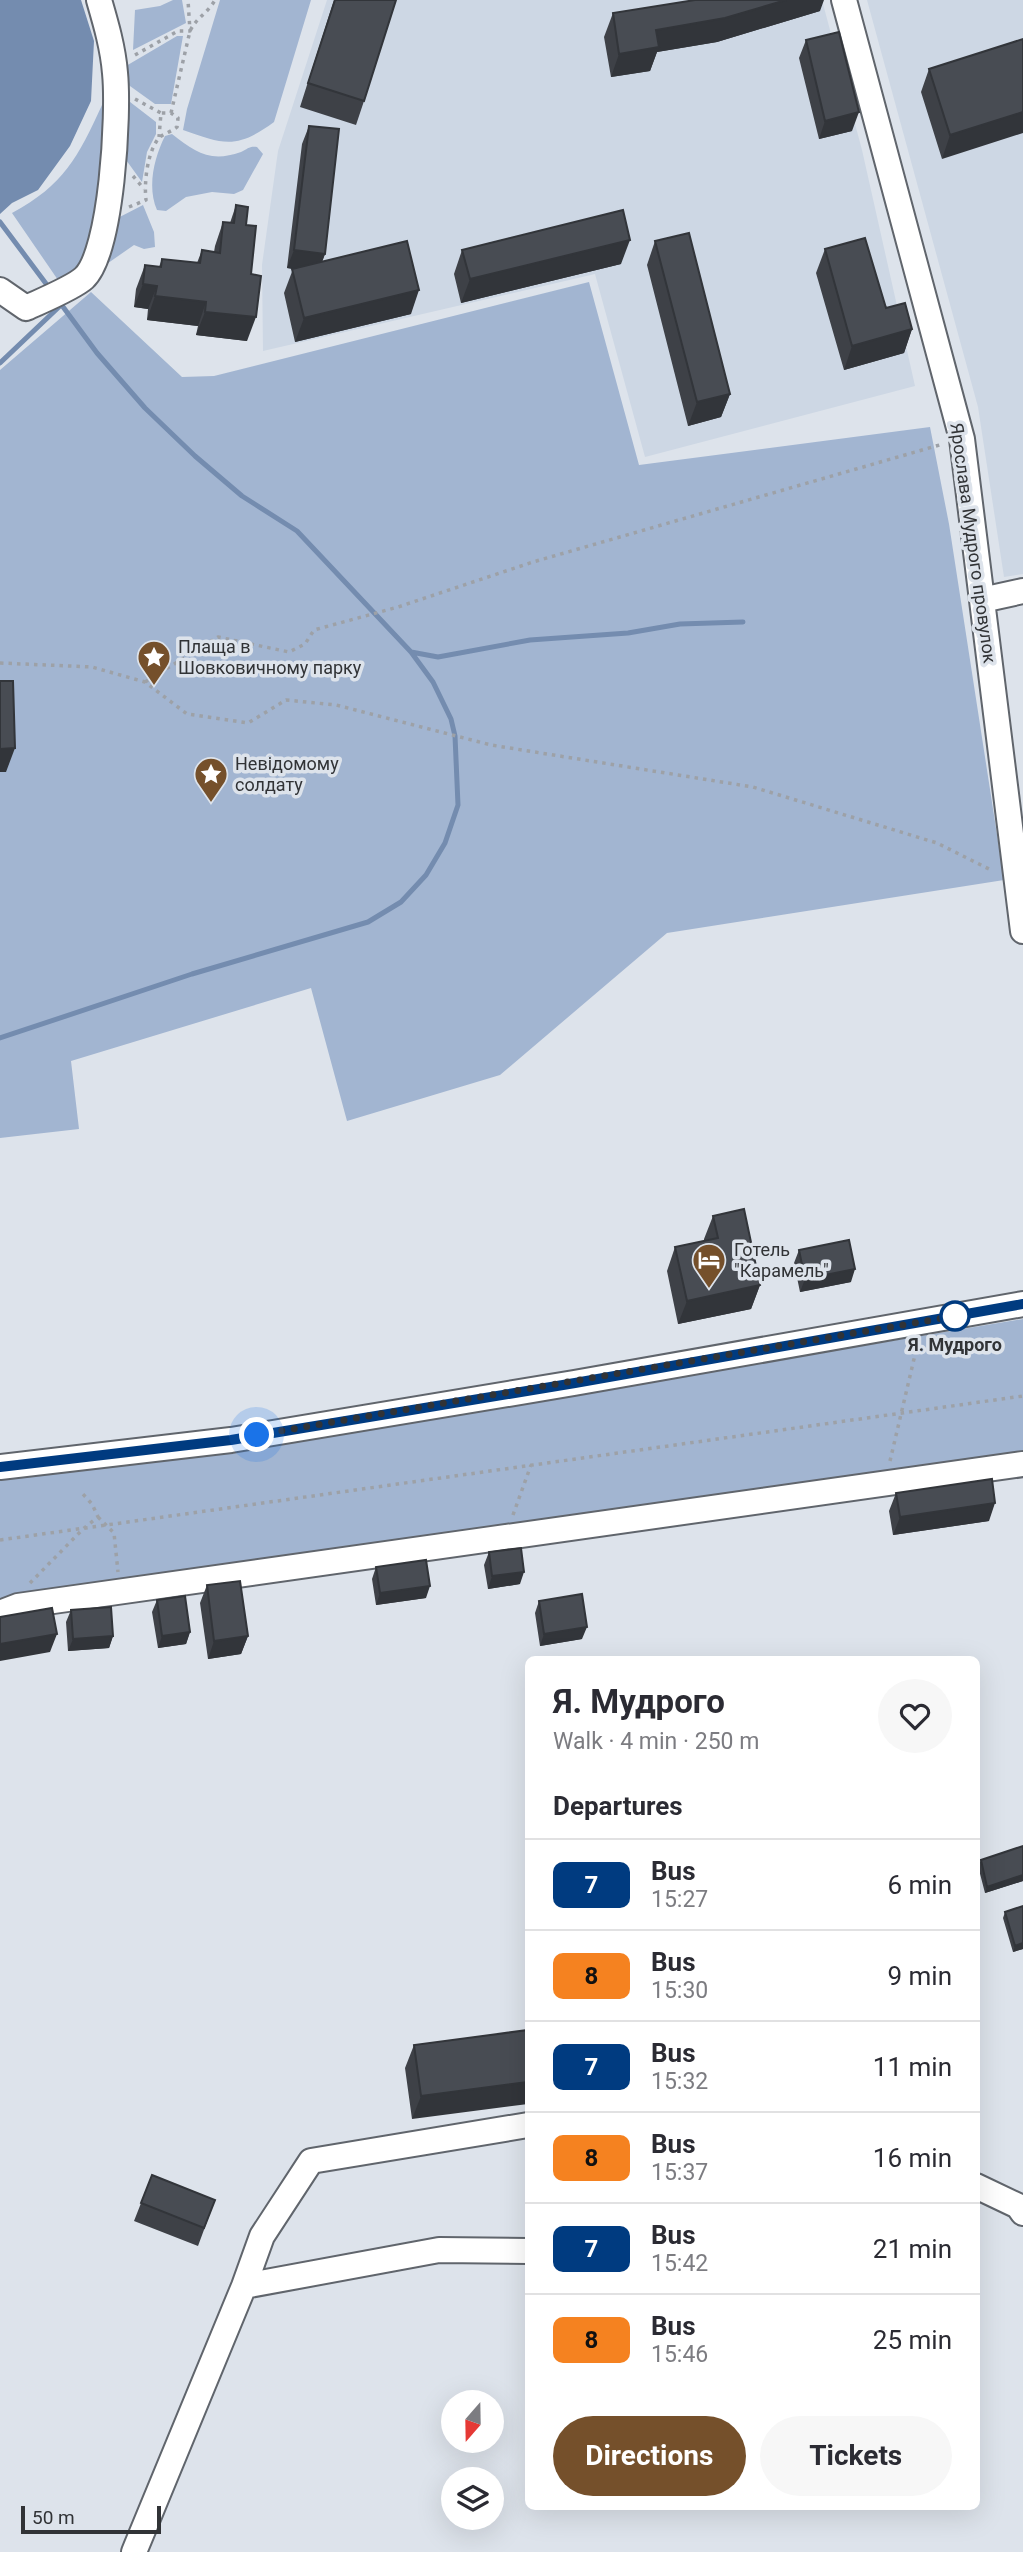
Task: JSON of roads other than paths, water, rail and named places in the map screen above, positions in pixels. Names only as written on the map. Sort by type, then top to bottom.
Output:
[{"type":"street","points":[[0,290],[26,308],[84,278],[99,250],[111,196],[115,76],[109,35],[99,0]]},
{"type":"street","name":"Ярослава Мудрого провулок","points":[[844,0],[962,439],[1023,931]]},
{"type":"street","points":[[982,600],[1023,591]]},
{"type":"street","points":[[0,1467],[231,1440],[1023,1304]]},
{"type":"street","points":[[9,1610],[1023,1464]]},
{"type":"street","points":[[134,2552],[244,2286],[261,2236],[311,2161],[525,2125]]},
{"type":"street","points":[[980,2188],[1018,2206],[1023,2213]]},
{"type":"street","points":[[244,2286],[439,2250],[525,2251]]},
{"type":"waterway","points":[[0,222],[50,289]]},
{"type":"waterway","points":[[58,300],[97,353],[145,408],[242,496],[297,531],[411,652],[438,657],[530,640],[628,633],[680,624],[743,622]]},
{"type":"waterway","points":[[0,363],[61,305]]},
{"type":"waterway","points":[[0,1038],[192,974],[368,922],[401,902],[426,875],[445,843],[458,805],[455,736],[451,719],[433,682],[411,652]]},
{"type":"place","name":"Плаща в Шовковичному парку","points":[[154,687]]},
{"type":"place","name":"Невідомому солдату","points":[[211,804]]},
{"type":"place","name":"Готель \"Карамель\"","points":[[709,1290]]},
{"type":"place","name":"Я. Мудрого","points":[[955,1316]]}]
